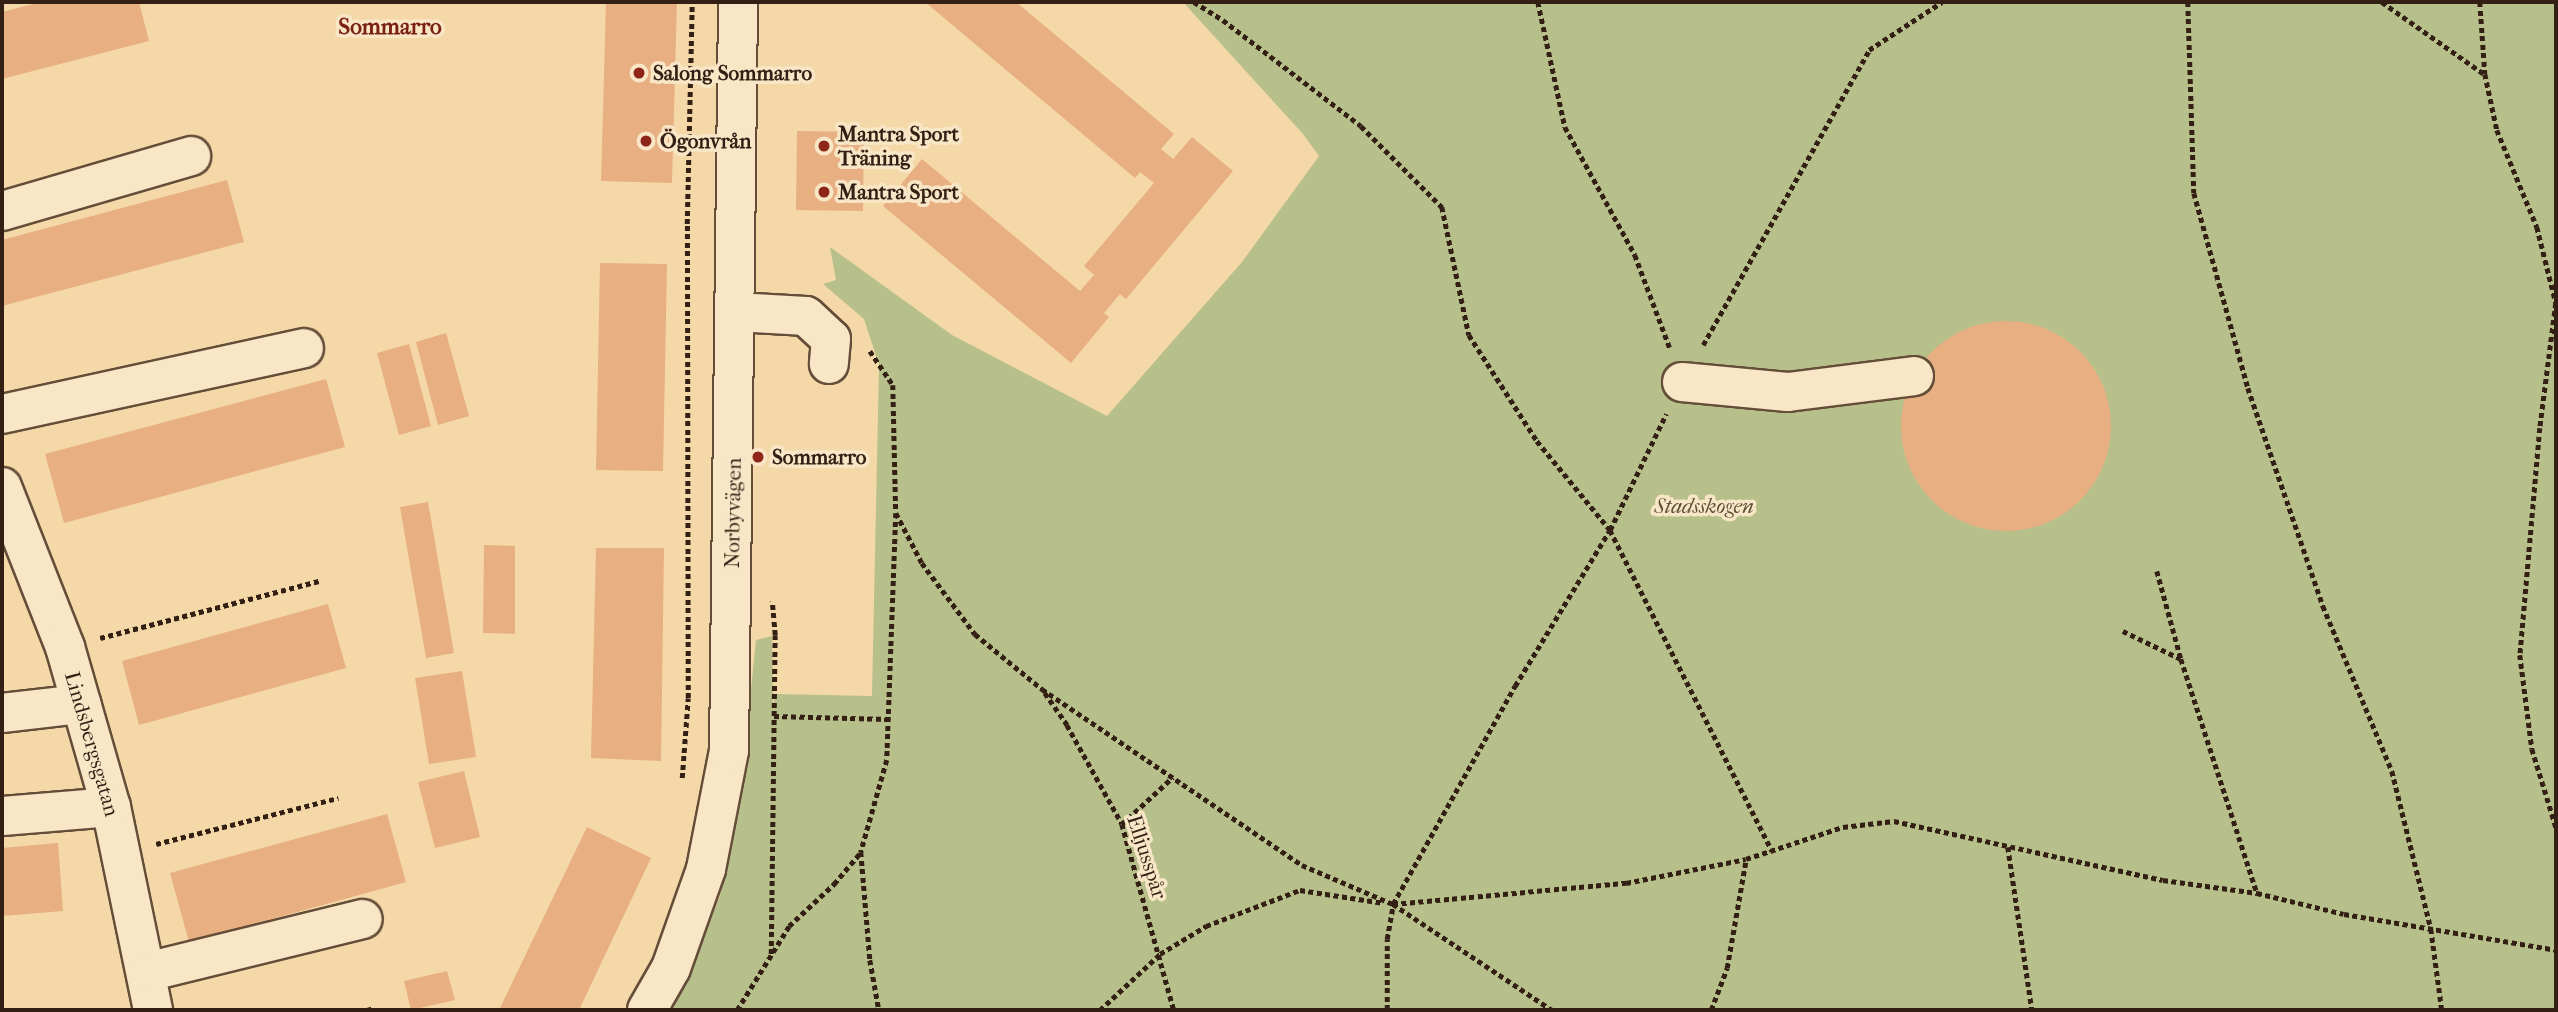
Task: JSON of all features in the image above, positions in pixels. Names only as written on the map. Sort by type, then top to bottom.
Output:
[{"type":"street","name":"Norbyvägen","points":[[647,1010],[671,968],[706,869],[729,751],[738,2]]},
{"type":"street","points":[[2,211],[191,156]]},
{"type":"street","points":[[736,312],[806,316],[831,339],[830,364]]},
{"type":"street","points":[[2,414],[304,348]]},
{"type":"street","points":[[1682,382],[1788,392],[1914,376]]},
{"type":"street","name":"Lindsbergsgatan","points":[[2,487],[65,647],[111,807],[153,1010]]},
{"type":"street","points":[[2,713],[81,704]]},
{"type":"street","points":[[2,816],[111,807]]},
{"type":"street","points":[[147,972],[363,919]]},
{"type":"path","points":[[681,789],[688,698],[687,293],[692,2]]},
{"type":"path","points":[[1194,2],[1223,20],[1361,126],[1443,208],[1469,334],[1537,441],[1610,530],[1772,851]]},
{"type":"path","points":[[1538,2],[1565,127],[1636,254],[1682,382]]},
{"type":"path","points":[[1387,1010],[1387,939],[1393,904],[1515,686],[1610,530],[1682,382],[1869,50],[1942,2]]},
{"type":"path","points":[[2188,2],[2194,193],[2248,388],[2309,568],[2392,771],[2431,929],[2442,1010]]},
{"type":"path","points":[[2382,2],[2485,74]]},
{"type":"path","points":[[2480,2],[2485,74],[2497,130],[2537,227],[2556,303],[2540,428],[2520,655],[2532,748],[2556,827]]},
{"type":"path","points":[[863,341],[893,385],[896,513],[887,760],[861,852],[870,960],[879,1010]]},
{"type":"path","points":[[896,513],[922,563],[975,634],[1042,689],[1302,865],[1393,904],[1552,1010]]},
{"type":"path","points":[[2157,571],[2181,659],[2257,892]]},
{"type":"path","points":[[65,647],[319,581]]},
{"type":"path","points":[[771,954],[774,716],[772,595]]},
{"type":"path","points":[[2123,631],[2181,659]]},
{"type":"path","name":"Elljusspår","points":[[1042,689],[1067,725],[1122,824],[1174,1010]]},
{"type":"path","points":[[774,716],[888,719]]},
{"type":"path","points":[[1122,824],[1172,777]]},
{"type":"path","points":[[121,852],[338,797]]},
{"type":"path","points":[[1100,1010],[1160,954],[1206,926],[1300,890],[1393,904],[1626,883],[1746,859],[1843,827],[1894,821],[2163,880],[2257,892],[2344,914],[2556,950]]},
{"type":"path","points":[[2008,847],[2032,1010]]},
{"type":"path","points":[[737,1010],[789,926],[834,884],[861,852]]},
{"type":"path","points":[[1711,1010],[1727,968],[1746,859]]},
{"type":"path","points":[[367,1010],[374,1009]]},
{"type":"green space","name":"Stadsskogen","points":[[1183,2],[2556,2],[2556,1010],[673,1010],[720,896],[740,797],[756,640],[772,636],[773,705],[776,694],[872,696],[879,365],[864,319],[823,284],[836,280],[830,247],[952,335],[1107,416],[1242,262],[1319,156],[1303,134]]},
{"type":"building","points":[[41,2],[139,2],[149,41],[2,79],[2,12]]},
{"type":"building","points":[[606,2],[677,2],[672,183],[601,181]]},
{"type":"building","points":[[925,2],[1016,2],[1174,134],[1161,149],[1173,159],[1192,137],[1233,171],[1126,299],[1120,294],[1104,313],[1109,317],[1071,363],[883,206],[922,159],[1080,291],[1094,275],[1084,266],[1154,183],[1140,172],[1135,178]]},
{"type":"building","points":[[797,131],[864,132],[863,211],[796,210]]},
{"type":"building","points":[[227,180],[244,242],[2,306],[2,240]]},
{"type":"building","points":[[600,263],[667,264],[663,471],[596,470]]},
{"type":"building","points":[[2006,321],[2046,329],[2080,352],[2103,386],[2111,426],[2103,466],[2080,500],[2046,523],[2006,531],[1966,523],[1932,500],[1909,466],[1901,426],[1909,386],[1932,352],[1966,329]]},
{"type":"building","points":[[446,333],[469,416],[438,425],[416,342]]},
{"type":"building","points":[[409,344],[431,426],[399,435],[377,353]]},
{"type":"building","points":[[326,379],[345,447],[64,523],[45,454]]},
{"type":"building","points":[[428,502],[454,653],[426,658],[400,507]]},
{"type":"building","points":[[484,545],[515,546],[515,634],[483,633]]},
{"type":"building","points":[[596,548],[664,548],[661,761],[591,758]]},
{"type":"building","points":[[328,604],[346,668],[139,725],[122,661]]},
{"type":"building","points":[[462,671],[476,757],[429,764],[415,678]]},
{"type":"building","points":[[464,771],[480,837],[435,848],[418,782]]},
{"type":"building","points":[[387,814],[406,882],[189,942],[170,873]]},
{"type":"building","points":[[587,827],[651,858],[579,1010],[500,1008]]},
{"type":"building","points":[[58,843],[63,911],[2,916],[2,848]]},
{"type":"building","points":[[447,971],[455,1000],[411,1010],[404,981]]},
{"type":"place","name":"Salong Sommarro","points":[[639,73]]},
{"type":"place","name":"Ögonvrån","points":[[646,141]]},
{"type":"place","name":"Mantra Sport Träning","points":[[824,146]]},
{"type":"place","name":"Mantra Sport","points":[[824,192]]},
{"type":"place","name":"Sommarro","points":[[758,457]]},
{"type":"district","name":"Sommarro","points":[[390,27]]}]
